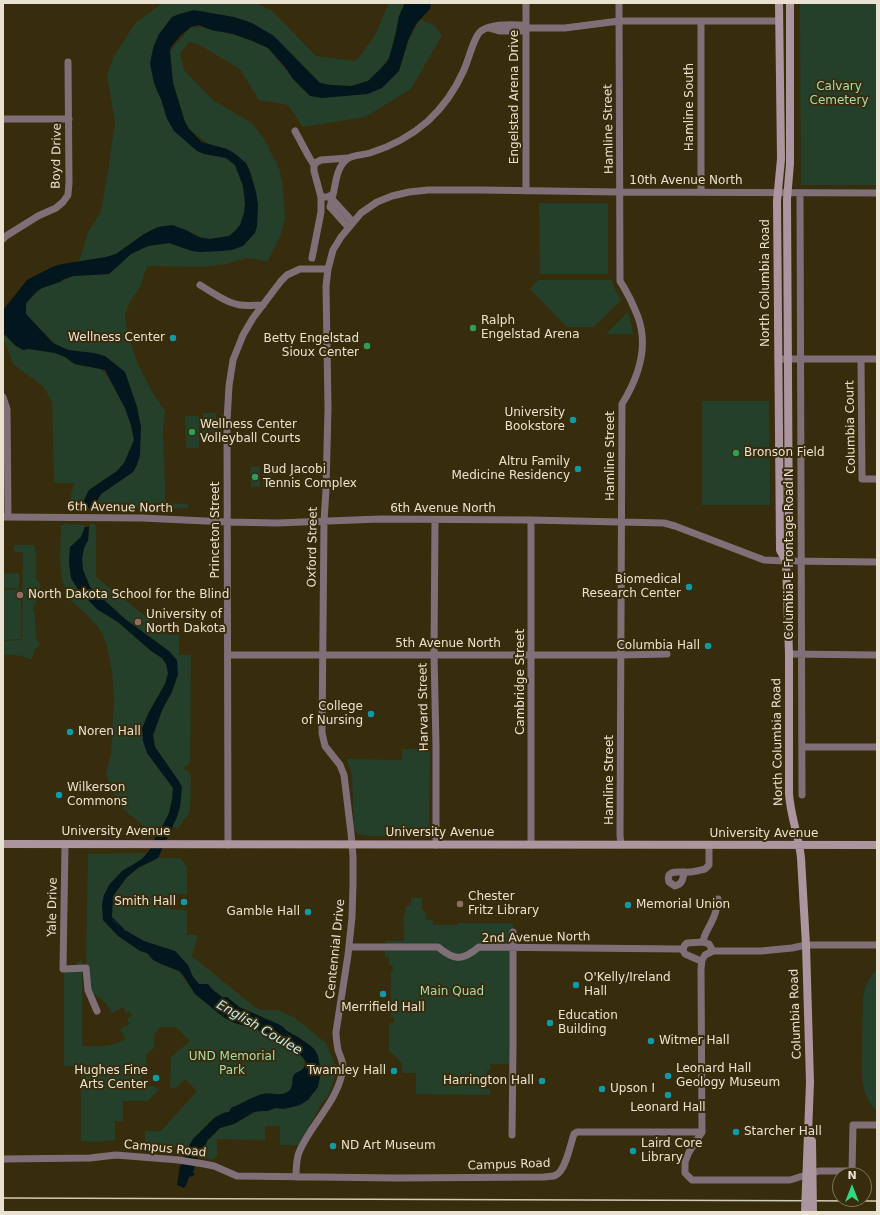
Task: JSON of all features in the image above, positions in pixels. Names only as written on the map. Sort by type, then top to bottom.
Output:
[{"type":"main road","name":"North Columbia Road","points":[[780,3],[781,158],[778,193],[780,550],[786,561]]},
{"type":"main road","name":"North Columbia Road","points":[[790,3],[790,164],[788,193],[789,552],[786,561],[789,654],[790,807],[800,846],[806,945]]},
{"type":"main road","name":"University Avenue","points":[[3,844],[877,846]]},
{"type":"main road","name":"Columbia Road","points":[[806,945],[813,1212]]},
{"type":"main road","name":"Columbia Road","points":[[805,1212],[810,1082]]},
{"type":"street","name":"Engelstad Arena Drive","points":[[526,3],[526,191]]},
{"type":"street","name":"Hamline Street","points":[[619,3],[620,281],[638,317],[642,334],[642,349],[639,367],[634,382],[622,404],[621,845]]},
{"type":"street","points":[[314,165],[321,160],[348,158],[369,153],[397,143],[410,136],[429,120],[443,104],[457,84],[469,59],[477,36],[483,30],[489,28],[497,26],[566,28],[619,21],[776,21]]},
{"type":"street","name":"Hamline South","points":[[701,21],[702,192]]},
{"type":"street","name":"Boyd Drive","points":[[4,235],[56,208],[63,202],[68,194],[68,62]]},
{"type":"street","points":[[3,119],[69,119]]},
{"type":"street","points":[[295,131],[314,165],[314,172],[321,197],[321,212],[312,258]]},
{"type":"street","points":[[348,158],[336,177],[332,197],[351,224]]},
{"type":"street","name":"10th Avenue North","points":[[377,202],[392,196],[428,190],[877,193]]},
{"type":"street","name":"Columbia E Frontage Road N","points":[[800,193],[802,795]]},
{"type":"street","points":[[321,197],[332,197]]},
{"type":"street","name":"Oxford Street","points":[[351,833],[344,775],[340,765],[325,746],[322,732],[324,521],[328,408],[326,286],[328,269],[333,250],[341,237],[361,213],[377,202]]},
{"type":"street","name":"Princeton Street","points":[[228,845],[227,421],[230,374],[233,360],[250,322],[281,281],[287,275],[300,269],[328,269]]},
{"type":"street","points":[[200,285],[233,303],[240,305],[262,305]]},
{"type":"street","points":[[778,359],[877,359]]},
{"type":"street","name":"Columbia Court","points":[[861,359],[862,479],[877,479]]},
{"type":"street","points":[[3,397],[7,409],[5,421],[5,517]]},
{"type":"street","name":"6th Avenue North","points":[[5,517],[135,518],[228,522],[435,520],[664,522],[764,560],[877,562]]},
{"type":"street","name":"Harvard Street","points":[[435,520],[434,654],[436,845]]},
{"type":"street","name":"Cambridge Street","points":[[531,520],[531,845]]},
{"type":"street","name":"5th Avenue North","points":[[228,655],[667,654]]},
{"type":"street","points":[[789,654],[877,655]]},
{"type":"street","points":[[802,747],[877,747]]},
{"type":"street","name":"Centennial Drive","points":[[296,1177],[296,1166],[299,1151],[317,1121],[331,1102],[340,1083],[344,1064],[336,1042],[336,1032],[349,947],[353,885],[351,833]]},
{"type":"street","name":"Yale Drive","points":[[65,845],[64,969],[86,968],[88,990],[97,1011]]},
{"type":"street","points":[[684,872],[705,869],[709,865],[709,846]]},
{"type":"street","points":[[703,942],[717,908],[718,898]]},
{"type":"street","points":[[512,1135],[513,932]]},
{"type":"street","points":[[702,961],[685,954],[683,948],[684,945],[687,943],[703,942],[709,944],[713,951]]},
{"type":"street","points":[[877,945],[806,945],[761,951],[713,951],[705,955],[702,961],[701,969],[702,1132],[689,1152],[685,1162],[685,1173],[692,1180],[790,1180],[819,1171],[852,1171],[853,1125],[877,1125]]},
{"type":"street","name":"2nd Avenue North","points":[[349,947],[438,947],[447,954],[459,958],[470,955],[479,948],[680,949]]},
{"type":"street","name":"Campus Road","points":[[3,1159],[90,1158],[116,1155],[179,1160],[204,1164],[214,1166],[237,1176],[528,1177],[556,1175],[562,1168],[574,1134],[577,1132],[702,1132]]},
{"type":"green space","points":[[163,3],[255,3],[272,11],[316,56],[356,61],[374,37],[389,3],[405,3],[401,11],[389,58],[368,81],[353,86],[320,83],[305,68],[247,21],[222,16],[172,17],[165,26],[161,99],[174,131],[183,138],[218,156],[226,158],[235,165],[243,186],[245,203],[244,213],[240,225],[229,236],[210,239],[203,238],[186,230],[158,227],[144,234],[116,254],[79,262],[88,232],[101,212],[108,171],[115,122],[107,75],[114,56],[136,22]]},
{"type":"green space","name":"Calvary Cemetery","points":[[800,3],[877,3],[877,185],[801,185]]},
{"type":"green space","points":[[420,19],[435,26],[442,35],[411,89],[365,117],[303,127],[288,105],[259,100],[240,69],[198,44],[189,42],[180,54],[184,70],[214,101],[252,123],[264,139],[280,171],[285,219],[281,234],[268,261],[247,258],[226,264],[202,267],[147,266],[140,287],[131,300],[125,314],[127,331],[137,362],[151,390],[165,411],[163,431],[165,503],[188,504],[188,508],[90,508],[96,503],[101,494],[133,472],[141,427],[137,407],[125,372],[57,345],[26,314],[28,301],[42,288],[73,276],[109,274],[131,254],[148,246],[169,243],[192,251],[257,226],[256,197],[254,183],[249,169],[209,144],[189,129],[185,122],[173,83],[170,51],[191,27],[208,28],[239,36],[268,48],[303,90],[380,88]]},
{"type":"green space","points":[[539,203],[608,203],[608,274],[540,274]]},
{"type":"green space","points":[[538,280],[612,280],[621,300],[594,327],[567,327],[530,289]]},
{"type":"green space","points":[[628,312],[633,334],[606,334]]},
{"type":"green space","points":[[3,333],[16,346],[55,353],[65,357],[72,363],[100,368],[108,377],[125,408],[134,440],[131,450],[124,463],[117,471],[89,490],[84,500],[85,508],[72,508],[71,494],[75,483],[54,483],[52,402],[43,386],[14,365],[3,338]]},
{"type":"green space","name":"Bronson Field","points":[[702,401],[769,401],[770,505],[702,505]]},
{"type":"green space","points":[[203,413],[216,413],[216,434],[203,434]]},
{"type":"green space","name":"Wellness Center Volleyball Courts","points":[[185,416],[199,416],[199,448],[186,448]]},
{"type":"green space","name":"Bud Jacobi Tennis Complex","points":[[250,467],[260,467],[260,487],[251,487]]},
{"type":"green space","name":"Bud Jacobi Tennis Complex","points":[[263,467],[272,467],[272,486],[263,486]]},
{"type":"green space","points":[[63,524],[85,525],[82,535],[70,547],[69,562],[71,578],[79,591],[98,610],[118,622],[151,651],[162,658],[166,664],[168,673],[165,684],[149,712],[147,753],[173,788],[169,813],[156,836],[117,804],[106,774],[111,755],[114,700],[112,671],[103,635],[98,627],[84,612],[70,600],[62,579],[60,560],[61,526]]},
{"type":"green space","points":[[90,524],[95,524],[96,528],[96,577],[169,635],[179,635],[179,655],[191,655],[190,764],[184,767],[184,769],[189,772],[191,777],[190,811],[178,829],[172,826],[177,817],[181,798],[178,780],[155,747],[153,735],[163,708],[172,692],[178,674],[147,636],[125,619],[90,587],[83,569],[82,559],[84,548],[88,540]]},
{"type":"green space","points":[[14,545],[34,545],[36,553],[36,578],[40,584],[40,594],[33,608],[36,640],[40,644],[35,649],[32,659],[22,656],[3,654],[3,641],[22,640],[23,552],[14,552]]},
{"type":"green space","points":[[19,573],[19,588],[3,588],[3,574]]},
{"type":"green space","points":[[21,589],[21,639],[3,640],[3,590]]},
{"type":"green space","points":[[402,749],[430,749],[429,836],[370,836],[358,834],[354,828],[352,775],[347,759],[402,760]]},
{"type":"green space","name":"UND Memorial Park","points":[[147,853],[102,904],[103,920],[140,951],[147,953],[156,961],[179,971],[195,994],[222,1016],[232,1022],[258,1030],[280,1045],[297,1051],[303,1057],[305,1066],[290,1090],[280,1094],[259,1095],[229,1112],[223,1113],[193,1139],[186,1151],[163,1144],[145,1143],[145,1131],[161,1131],[197,1091],[185,1079],[176,1088],[170,1088],[171,1057],[190,1041],[176,1027],[160,1027],[154,1035],[154,1048],[146,1055],[147,1072],[141,1077],[141,1086],[154,1086],[159,1090],[147,1101],[123,1101],[123,1121],[115,1121],[115,1140],[97,1142],[81,1141],[81,1066],[64,1066],[64,971],[73,967],[82,959],[82,1046],[109,1045],[126,1039],[120,1029],[130,1024],[127,1019],[132,1016],[129,1011],[126,1013],[123,1007],[112,1013],[100,998],[90,991],[86,968],[88,854]]},
{"type":"green space","points":[[158,858],[180,858],[187,867],[187,894],[169,894],[169,909],[187,910],[187,935],[198,935],[192,956],[256,1008],[262,1010],[278,1010],[295,1018],[326,1043],[335,1065],[335,1076],[328,1096],[320,1106],[299,1145],[280,1145],[280,1126],[265,1126],[265,1140],[217,1139],[217,1157],[211,1160],[199,1154],[207,1141],[220,1128],[234,1124],[256,1112],[276,1108],[284,1109],[318,1087],[298,1037],[275,1022],[239,1007],[227,997],[222,997],[212,989],[199,984],[190,973],[188,965],[175,951],[151,944],[127,933],[113,921],[113,896],[127,877],[138,868]]},
{"type":"green space","name":"Main Quad","points":[[411,898],[422,898],[422,910],[425,911],[426,920],[433,920],[433,925],[457,925],[458,923],[513,923],[512,1064],[490,1064],[490,1070],[487,1070],[487,1089],[490,1089],[490,1095],[416,1094],[416,1073],[402,1073],[402,1063],[391,1052],[389,1052],[389,1023],[394,1023],[394,1017],[391,1017],[391,972],[393,971],[393,966],[389,965],[389,957],[385,957],[385,941],[404,941],[404,921],[402,921],[406,906],[411,906]]},
{"type":"green space","points":[[877,970],[877,1111],[871,1104],[864,1088],[862,1079],[862,1061],[863,999],[866,986]]},
{"type":"water","points":[[405,3],[431,3],[430,9],[416,24],[409,38],[399,71],[382,88],[368,94],[322,98],[310,96],[293,79],[285,67],[268,48],[233,34],[211,30],[199,25],[191,27],[181,35],[171,47],[170,51],[173,83],[185,122],[189,129],[202,142],[227,149],[246,163],[256,192],[258,205],[257,226],[255,233],[243,246],[232,250],[200,252],[192,251],[169,243],[148,246],[131,254],[109,274],[73,276],[64,279],[37,291],[26,303],[26,314],[53,343],[68,350],[94,353],[105,356],[125,372],[137,407],[141,427],[140,455],[137,465],[133,472],[101,494],[96,503],[90,508],[85,508],[84,500],[89,490],[117,471],[124,463],[134,440],[125,408],[105,370],[75,364],[65,357],[55,353],[29,349],[23,350],[16,346],[3,333],[3,310],[27,280],[52,267],[116,254],[144,234],[158,227],[172,225],[186,230],[198,237],[210,239],[229,236],[240,225],[244,213],[245,203],[243,186],[235,165],[226,158],[204,154],[197,151],[174,131],[167,119],[154,83],[150,64],[153,48],[159,34],[172,17],[194,10],[234,17],[252,23],[274,36],[320,83],[351,86],[368,81],[386,63],[395,37],[399,16]]},
{"type":"water","points":[[85,527],[89,527],[88,540],[84,548],[82,559],[83,570],[90,587],[125,619],[169,651],[177,660],[178,674],[172,692],[163,708],[153,735],[155,747],[182,787],[180,807],[177,817],[158,858],[138,868],[127,877],[113,896],[113,921],[123,929],[144,941],[175,951],[188,965],[193,977],[199,984],[208,984],[222,997],[227,997],[239,1007],[282,1026],[287,1031],[311,1046],[318,1056],[321,1072],[318,1087],[308,1100],[300,1105],[284,1109],[276,1108],[267,1111],[254,1112],[234,1124],[220,1128],[207,1141],[199,1154],[193,1172],[195,1175],[189,1177],[184,1188],[177,1185],[180,1166],[183,1163],[186,1151],[193,1139],[214,1118],[223,1113],[229,1112],[231,1108],[260,1095],[284,1094],[290,1090],[295,1073],[304,1068],[306,1062],[292,1050],[267,1038],[267,1036],[258,1030],[232,1022],[222,1016],[195,994],[179,971],[153,960],[147,953],[140,951],[118,936],[103,920],[102,904],[104,895],[109,885],[122,871],[142,859],[149,851],[169,813],[173,788],[147,753],[143,741],[142,728],[149,712],[165,684],[168,673],[166,664],[162,658],[151,651],[118,622],[98,610],[79,591],[71,578],[69,562],[70,547],[81,537]]},
{"type":"waterway","name":"English Coulee","points":[[113,919],[123,929]]},
{"type":"railway","points":[[3,1198],[877,1201]]},
{"type":"place","name":"Ralph Engelstad Arena","points":[[473,328]]},
{"type":"place","name":"Wellness Center","points":[[173,338]]},
{"type":"place","name":"Betty Engelstad Sioux Center","points":[[367,346]]},
{"type":"place","name":"University Bookstore","points":[[573,420]]},
{"type":"place","name":"Wellness Center Volleyball Courts","points":[[192,432]]},
{"type":"place","name":"Bronson Field","points":[[736,453]]},
{"type":"place","name":"Altru Family Medicine Residency","points":[[578,469]]},
{"type":"place","name":"Bud Jacobi Tennis Complex","points":[[255,477]]},
{"type":"place","name":"Biomedical Research Center","points":[[689,587]]},
{"type":"place","name":"North Dakota School for the Blind","points":[[20,595]]},
{"type":"place","name":"University of North Dakota","points":[[138,622]]},
{"type":"place","name":"Columbia Hall","points":[[708,646]]},
{"type":"place","name":"College of Nursing","points":[[371,714]]},
{"type":"place","name":"Noren Hall","points":[[70,732]]},
{"type":"place","name":"Wilkerson Commons","points":[[59,795]]},
{"type":"place","name":"Smith Hall","points":[[184,902]]},
{"type":"place","name":"Chester Fritz Library","points":[[460,904]]},
{"type":"place","name":"Memorial Union","points":[[628,905]]},
{"type":"place","name":"Gamble Hall","points":[[308,912]]},
{"type":"place","name":"O'Kelly/Ireland Hall","points":[[576,985]]},
{"type":"place","name":"Merrifield Hall","points":[[383,994]]},
{"type":"place","name":"Education Building","points":[[550,1023]]},
{"type":"place","name":"Witmer Hall","points":[[651,1041]]},
{"type":"place","name":"Twamley Hall","points":[[394,1071]]},
{"type":"place","name":"Leonard Hall Geology Museum","points":[[668,1076]]},
{"type":"place","name":"Hughes Fine Arts Center","points":[[156,1078]]},
{"type":"place","name":"Harrington Hall","points":[[542,1081]]},
{"type":"place","name":"Upson I","points":[[602,1089]]},
{"type":"place","name":"Leonard Hall","points":[[668,1095]]},
{"type":"place","name":"Starcher Hall","points":[[736,1132]]},
{"type":"place","name":"ND Art Museum","points":[[333,1146]]},
{"type":"place","name":"Laird Core Library","points":[[633,1151]]}]
